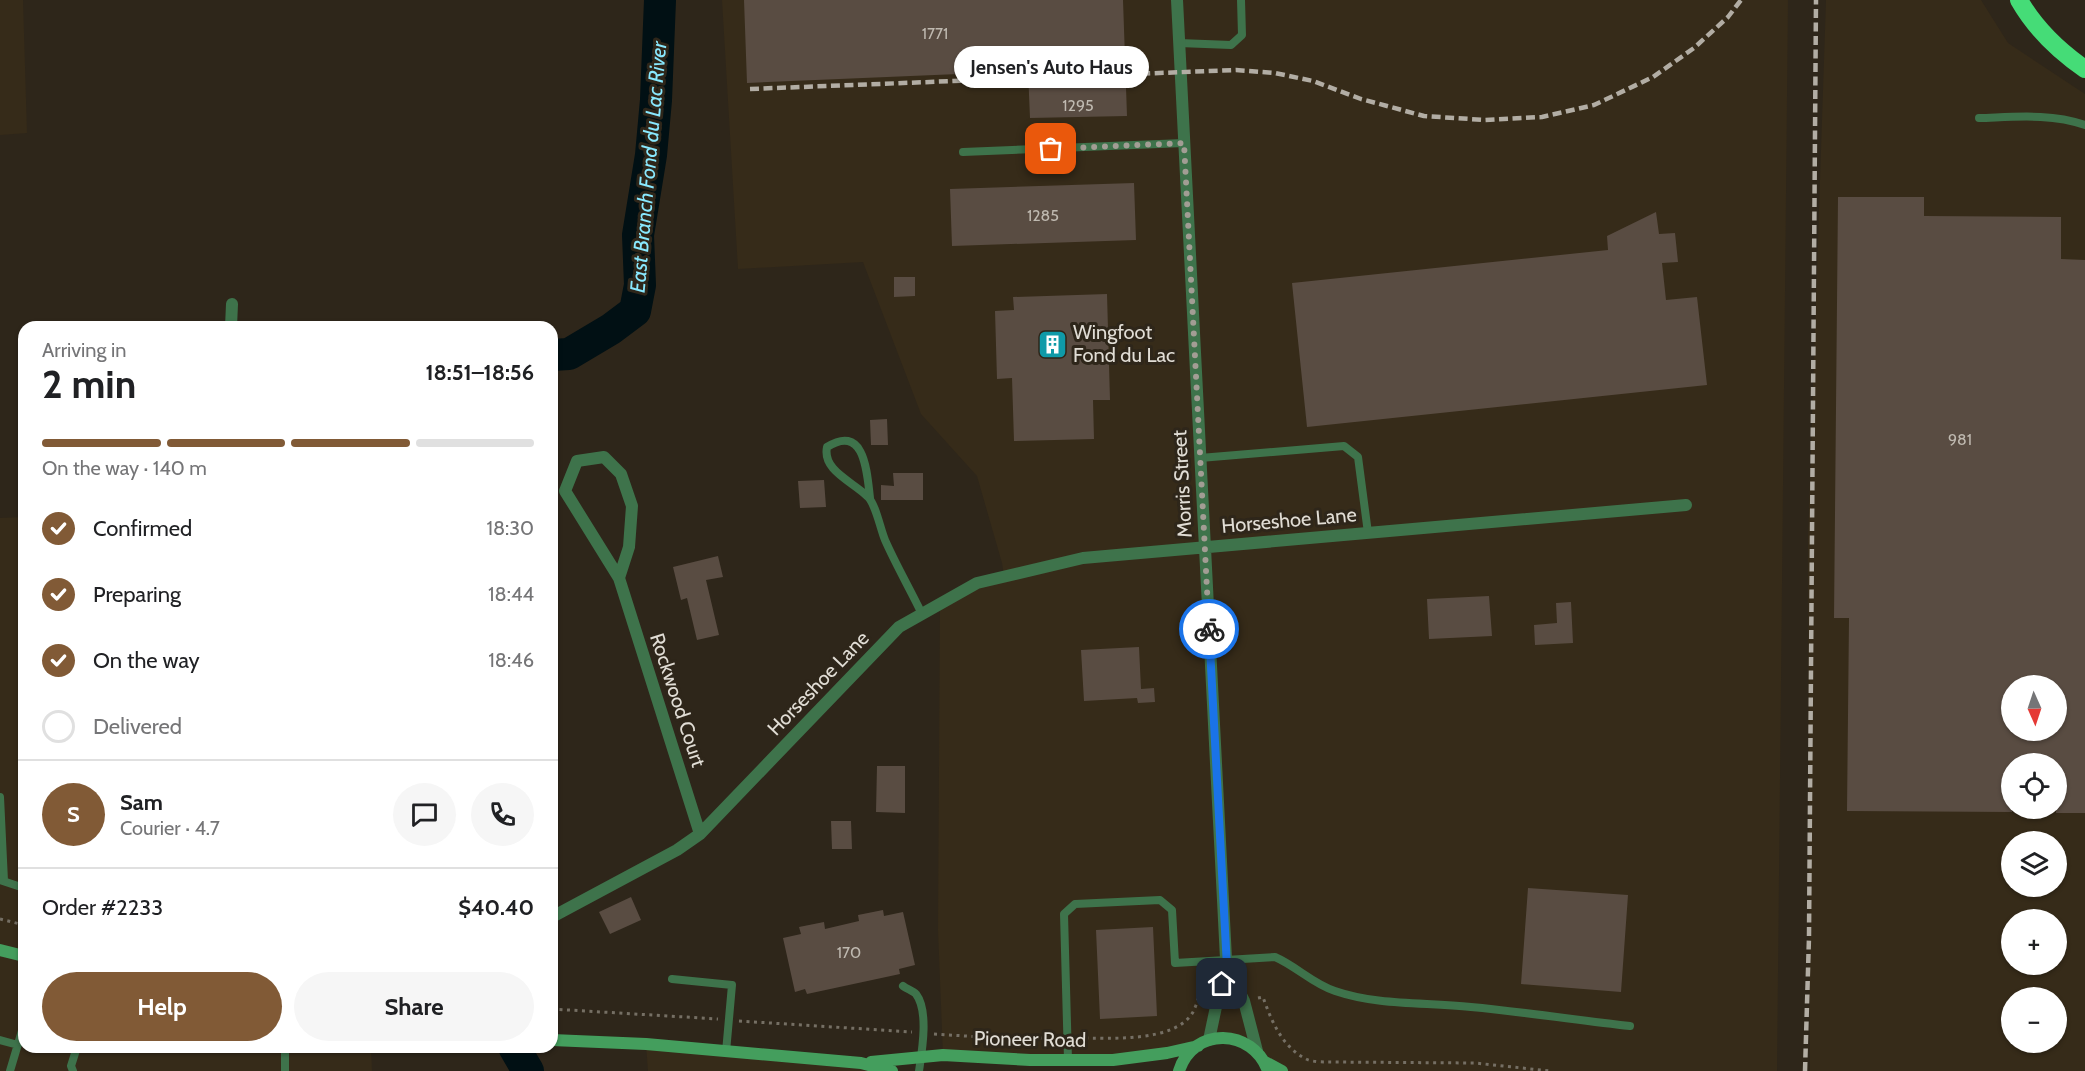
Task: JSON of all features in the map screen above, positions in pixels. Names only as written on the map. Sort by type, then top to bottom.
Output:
[{"type":"highway","points":[[2019,0],[2024,10],[2062,53],[2085,69]]},
{"type":"main road","points":[[0,950],[18,954]]},
{"type":"main road","name":"Pioneer Road","points":[[861,1063],[943,1055],[1030,1060],[1113,1060],[1167,1053],[1231,1038],[1257,1051]]},
{"type":"main road","name":"Pioneer Road","points":[[558,1040],[646,1044],[861,1063],[892,1071]]},
{"type":"main road","points":[[1179,1071],[1187,1055],[1203,1043]]},
{"type":"main road","points":[[1257,1051],[1267,1066],[1282,1071]]},
{"type":"street","name":"Morris Street","points":[[1177,0],[1227,963],[1203,1043]]},
{"type":"street","points":[[231,321],[232,304]]},
{"type":"street","name":"Rockwood Court","points":[[619,578],[629,547],[632,506],[621,474],[604,457],[578,461],[565,491],[619,578],[700,834]]},
{"type":"street","name":"Horseshoe Lane","points":[[558,914],[677,850],[700,834],[899,627],[977,583],[1083,558],[1686,505]]},
{"type":"street","name":"Morris Street","points":[[1227,963],[1244,1001],[1257,1051]]},
{"type":"lane","points":[[1179,43],[1231,45],[1242,35],[1240,0]]},
{"type":"lane","points":[[1979,118],[2019,116],[2062,118],[2085,125]]},
{"type":"lane","points":[[963,152],[1184,143]]},
{"type":"lane","points":[[870,498],[841,477],[831,466],[826,459],[827,447],[842,439],[848,440],[857,446],[862,454],[867,466],[870,498],[884,538],[922,614]]},
{"type":"lane","points":[[1200,458],[1344,446],[1358,458],[1368,533]]},
{"type":"lane","points":[[0,797],[2,880],[18,886]]},
{"type":"lane","points":[[1068,1060],[1064,914],[1075,904],[1160,900],[1172,910],[1175,963],[1227,963],[1275,957],[1333,991],[1374,1000],[1412,1005],[1470,1006],[1630,1026]]},
{"type":"lane","points":[[672,979],[732,985],[726,1052]]},
{"type":"lane","points":[[903,986],[915,994],[921,1005],[923,1033],[919,1071]]},
{"type":"lane","points":[[0,1040],[18,1045],[10,1071]]},
{"type":"lane","points":[[73,1071],[71,1066],[75,1053]]},
{"type":"lane","points":[[285,1053],[285,1071]]},
{"type":"path","points":[[0,919],[18,924]]},
{"type":"shaded area","points":[[0,0],[23,0],[27,133],[0,135]]},
{"type":"shaded area","points":[[722,0],[1788,0],[1777,1071],[1282,1071],[1239,1041],[1113,1060],[943,1055],[938,930],[940,604],[1004,576],[1002,563],[977,476],[921,414],[863,262],[738,269]]},
{"type":"shaded area","points":[[1826,0],[1981,0],[2008,43],[2085,94],[2085,1071],[1810,1071],[1808,541]]},
{"type":"shaded area","points":[[18,517],[18,1053],[371,1053],[372,1071],[0,1071],[0,518]]},
{"type":"shaded area","points":[[646,1044],[892,1071],[648,1071]]},
{"type":"building","points":[[744,0],[1123,0],[1127,116],[1030,118],[1028,71],[747,83]]},
{"type":"building","points":[[1134,183],[1136,240],[952,246],[950,189]]},
{"type":"building","points":[[1838,197],[1924,197],[1924,216],[2061,217],[2061,259],[2085,260],[2085,813],[2067,813],[2067,753],[2001,753],[2001,812],[1847,811],[1849,618],[1834,618]]},
{"type":"building","points":[[1656,212],[1659,234],[1675,233],[1678,262],[1662,263],[1666,300],[1697,297],[1707,385],[1307,427],[1292,283],[1608,250],[1607,236]]},
{"type":"building","points":[[894,277],[915,277],[915,296],[894,297]]},
{"type":"building","name":"Wingfoot Fond du Lac","points":[[1107,294],[1110,400],[1093,400],[1094,439],[1014,441],[1012,378],[997,379],[995,311],[1014,310],[1013,297]]},
{"type":"building","points":[[887,419],[888,445],[871,445],[870,420]]},
{"type":"building","points":[[893,473],[923,473],[923,500],[881,500],[881,485],[894,486]]},
{"type":"building","points":[[824,480],[826,507],[800,508],[798,481]]},
{"type":"building","points":[[718,556],[723,577],[706,580],[719,635],[697,640],[687,598],[681,600],[673,567]]},
{"type":"building","points":[[1489,596],[1492,636],[1429,639],[1427,599]]},
{"type":"building","points":[[1571,602],[1573,643],[1535,645],[1534,625],[1557,623],[1556,603]]},
{"type":"building","points":[[1139,647],[1141,689],[1154,688],[1155,702],[1138,703],[1137,698],[1084,701],[1081,650]]},
{"type":"building","points":[[877,766],[905,766],[905,813],[876,812]]},
{"type":"building","points":[[831,821],[851,821],[852,849],[832,849]]},
{"type":"building","points":[[1528,888],[1628,895],[1621,992],[1521,984]]},
{"type":"building","points":[[631,897],[641,920],[610,934],[599,912]]},
{"type":"building","points":[[883,910],[884,916],[903,912],[915,965],[899,969],[900,974],[807,994],[805,989],[795,992],[783,938],[801,934],[799,927],[824,922],[825,929],[859,921],[858,915]]},
{"type":"building","points":[[1153,927],[1157,1016],[1100,1019],[1096,930]]},
{"type":"waterway","name":"East Branch Fond du Lac River","points":[[558,355],[569,354],[611,329],[635,311],[640,285],[638,235],[651,155],[656,100],[660,0]]},
{"type":"waterway","name":"East Branch Fond du Lac River","points":[[518,1053],[528,1071]]},
{"type":"railway","points":[[750,89],[1236,70],[1275,73],[1313,81],[1361,99],[1424,116],[1485,120],[1542,117],[1594,105],[1653,77],[1694,48],[1728,17],[1741,0]]},
{"type":"railway","points":[[1805,1071],[1809,937],[1816,0]]},
{"type":"way so far","points":[[1051,149],[1184,143],[1209,629]]},
{"type":"place","name":"Jensen's Auto Haus","points":[[1051,149]]},
{"type":"place","name":"Wingfoot Fond du Lac","points":[[1052,344]]},
{"type":"route","points":[[1209,629],[1227,967],[1222,984]]}]
